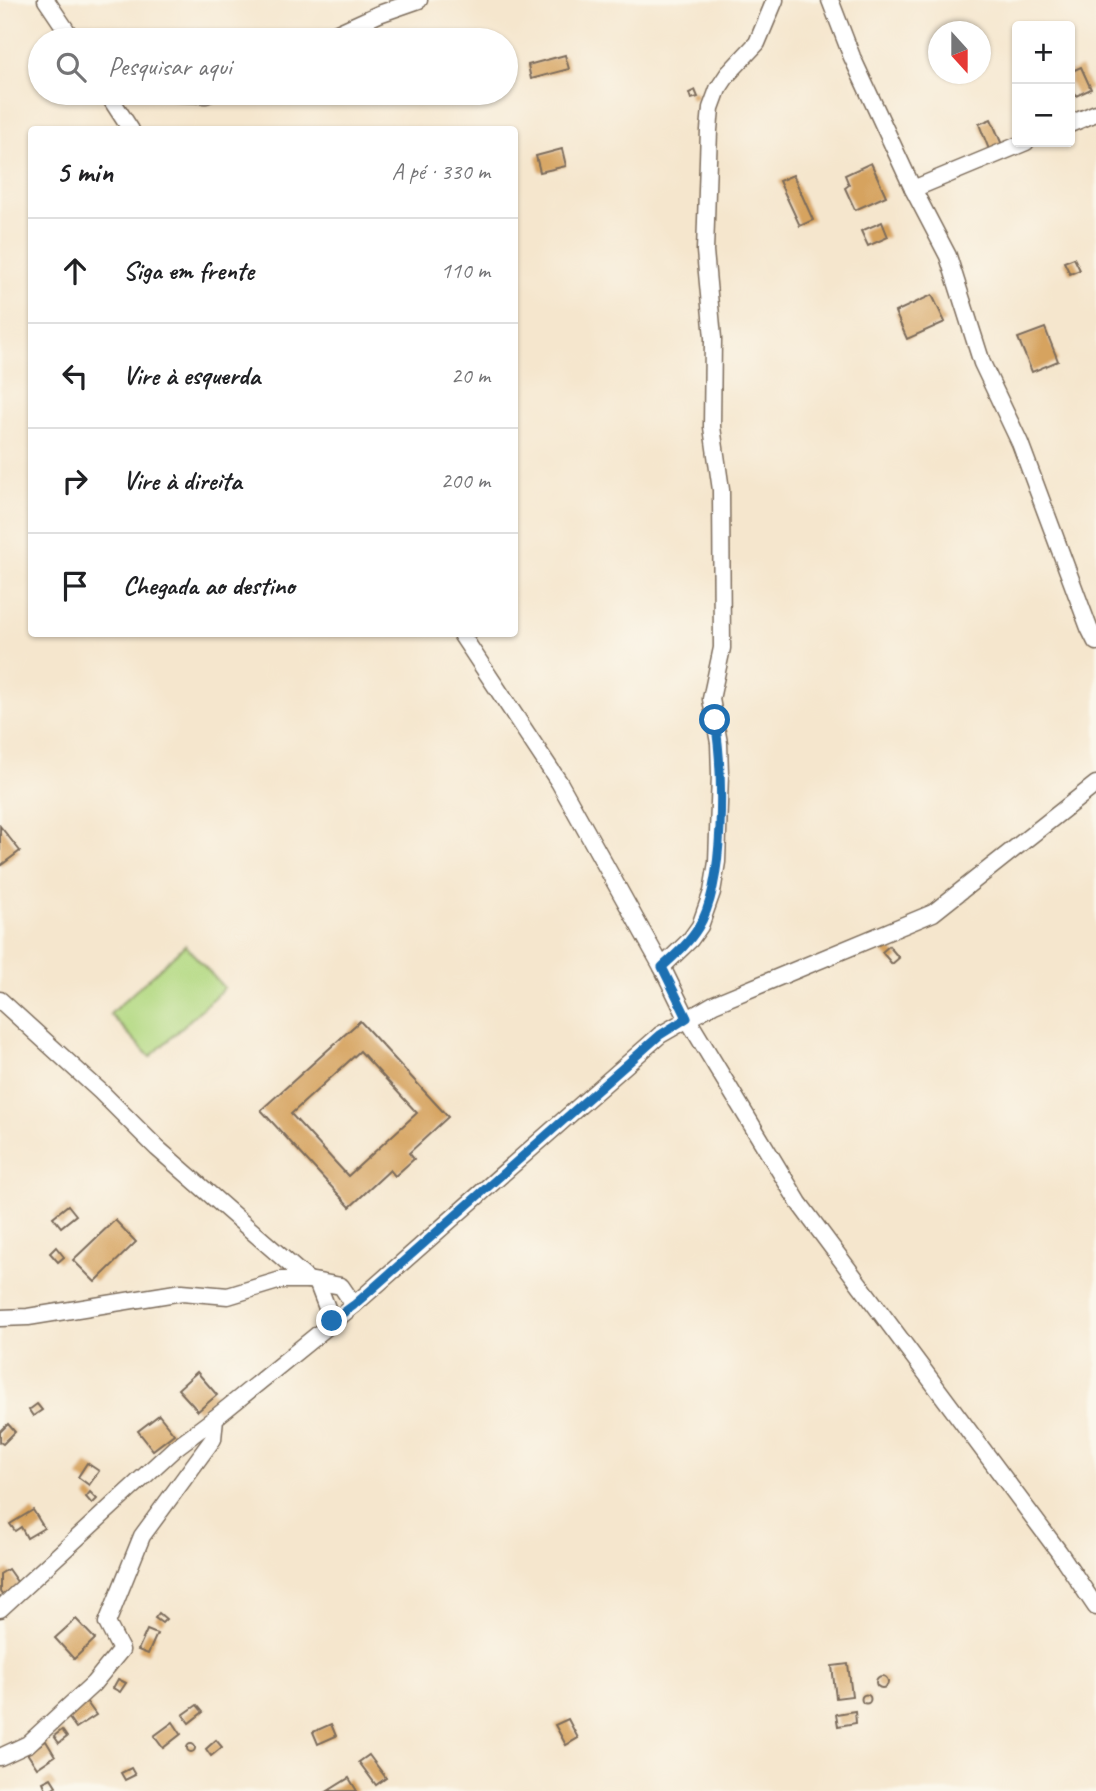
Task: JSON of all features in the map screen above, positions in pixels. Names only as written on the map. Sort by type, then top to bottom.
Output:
[{"type":"street","points":[[46,0],[64,28]]},
{"type":"street","points":[[348,28],[419,0]]},
{"type":"street","points":[[662,967],[690,940],[700,926],[712,891],[717,862],[719,744],[711,699],[722,648],[721,490],[712,427],[713,338],[705,251],[711,108],[729,74],[757,43],[775,0]]},
{"type":"street","points":[[830,0],[852,57],[913,189],[948,256],[982,363],[1020,443],[1096,642]]},
{"type":"street","points":[[115,105],[128,126]]},
{"type":"street","points":[[1075,122],[1096,113]]},
{"type":"street","points":[[913,189],[1014,147]]},
{"type":"street","points":[[463,637],[559,782],[662,967],[687,1018],[799,1203],[1059,1552],[1096,1606]]},
{"type":"street","points":[[0,1609],[166,1456],[314,1340],[332,1321],[354,1305],[660,1035],[714,1004],[933,913],[1096,784]]},
{"type":"street","points":[[0,1000],[73,1065],[157,1148],[312,1281],[332,1321]]},
{"type":"street","points":[[0,1318],[40,1315],[182,1292],[228,1296],[281,1280],[341,1286],[354,1305]]},
{"type":"street","points":[[0,1757],[28,1744],[93,1684],[121,1650],[107,1623],[142,1536],[213,1439],[215,1418]]},
{"type":"green space","points":[[185,945],[224,988],[150,1057],[110,1014]]},
{"type":"building","points":[[565,55],[569,69],[531,79],[528,65]]},
{"type":"building","points":[[1081,67],[1091,89],[1076,96],[1075,94],[1075,70]]},
{"type":"building","points":[[695,90],[698,97],[691,99],[689,93]]},
{"type":"building","points":[[991,119],[1003,147],[990,152],[979,124]]},
{"type":"building","points":[[562,149],[566,166],[540,172],[536,156]]},
{"type":"building","points":[[871,163],[886,196],[855,210],[845,188],[849,185],[845,175]]},
{"type":"building","points":[[793,175],[813,220],[800,226],[779,181]]},
{"type":"building","points":[[882,222],[888,237],[868,246],[861,231]]},
{"type":"building","points":[[1074,258],[1080,270],[1070,274],[1064,262]]},
{"type":"building","points":[[932,295],[945,322],[907,339],[895,312]]},
{"type":"building","points":[[1045,328],[1058,361],[1032,372],[1018,338]]},
{"type":"building","points":[[0,826],[20,851],[0,866]]},
{"type":"building","points":[[889,946],[899,958],[892,964],[882,952]]},
{"type":"building","points":[[360,1021],[448,1117],[409,1153],[414,1159],[395,1176],[390,1170],[350,1207],[261,1110]],"holes":[[[360,1051],[417,1113],[348,1176],[291,1114]]]},
{"type":"building","points":[[68,1205],[76,1215],[61,1227],[53,1217]]},
{"type":"building","points":[[115,1220],[136,1242],[95,1282],[73,1260]]},
{"type":"building","points":[[56,1247],[64,1257],[58,1262],[50,1253]]},
{"type":"building","points":[[197,1372],[217,1395],[198,1411],[178,1389]]},
{"type":"building","points":[[37,1404],[42,1410],[33,1416],[29,1410]]},
{"type":"building","points":[[159,1415],[174,1434],[153,1450],[138,1431]]},
{"type":"building","points":[[8,1424],[15,1432],[3,1444],[0,1442],[0,1432]]},
{"type":"building","points":[[87,1463],[99,1471],[89,1485],[78,1477]]},
{"type":"building","points":[[90,1492],[97,1499],[92,1504],[86,1497]]},
{"type":"building","points":[[33,1510],[44,1528],[27,1538],[21,1527],[15,1531],[10,1524]]},
{"type":"building","points":[[8,1569],[20,1586],[4,1597],[0,1592],[0,1574]]},
{"type":"building","points":[[159,1613],[166,1619],[162,1623],[155,1618]]},
{"type":"building","points":[[76,1619],[95,1639],[74,1659],[55,1638]]},
{"type":"building","points":[[147,1630],[157,1634],[148,1654],[138,1650]]},
{"type":"building","points":[[848,1664],[852,1696],[836,1698],[832,1666]]},
{"type":"building","points":[[882,1676],[888,1682],[882,1688],[876,1682]]},
{"type":"building","points":[[118,1679],[126,1683],[120,1692],[113,1688]]},
{"type":"building","points":[[866,1694],[871,1699],[866,1704],[861,1699]]},
{"type":"building","points":[[86,1701],[96,1715],[76,1728],[66,1714]]},
{"type":"building","points":[[197,1705],[203,1712],[189,1723],[183,1715]]},
{"type":"building","points":[[855,1711],[856,1723],[838,1726],[836,1714]]},
{"type":"building","points":[[568,1719],[578,1738],[566,1745],[555,1725]]},
{"type":"building","points":[[173,1722],[181,1734],[163,1748],[154,1736]]},
{"type":"building","points":[[331,1724],[336,1736],[318,1744],[313,1732]]},
{"type":"building","points":[[62,1730],[67,1737],[59,1743],[54,1736]]},
{"type":"building","points":[[216,1740],[222,1747],[211,1756],[206,1749]]},
{"type":"building","points":[[46,1741],[55,1756],[37,1768],[27,1753]]},
{"type":"building","points":[[191,1744],[195,1748],[191,1752],[187,1748]]},
{"type":"building","points":[[369,1755],[386,1778],[376,1785],[359,1762]]},
{"type":"building","points":[[131,1768],[135,1775],[125,1780],[121,1773]]},
{"type":"building","points":[[51,1778],[56,1786],[47,1791],[43,1782]]},
{"type":"building","points":[[349,1778],[357,1791],[328,1791]]},
{"type":"route","points":[[332,1321],[354,1305],[660,1035],[687,1018],[662,967],[690,940],[700,926],[712,891],[717,862],[720,774],[715,720]]}]
